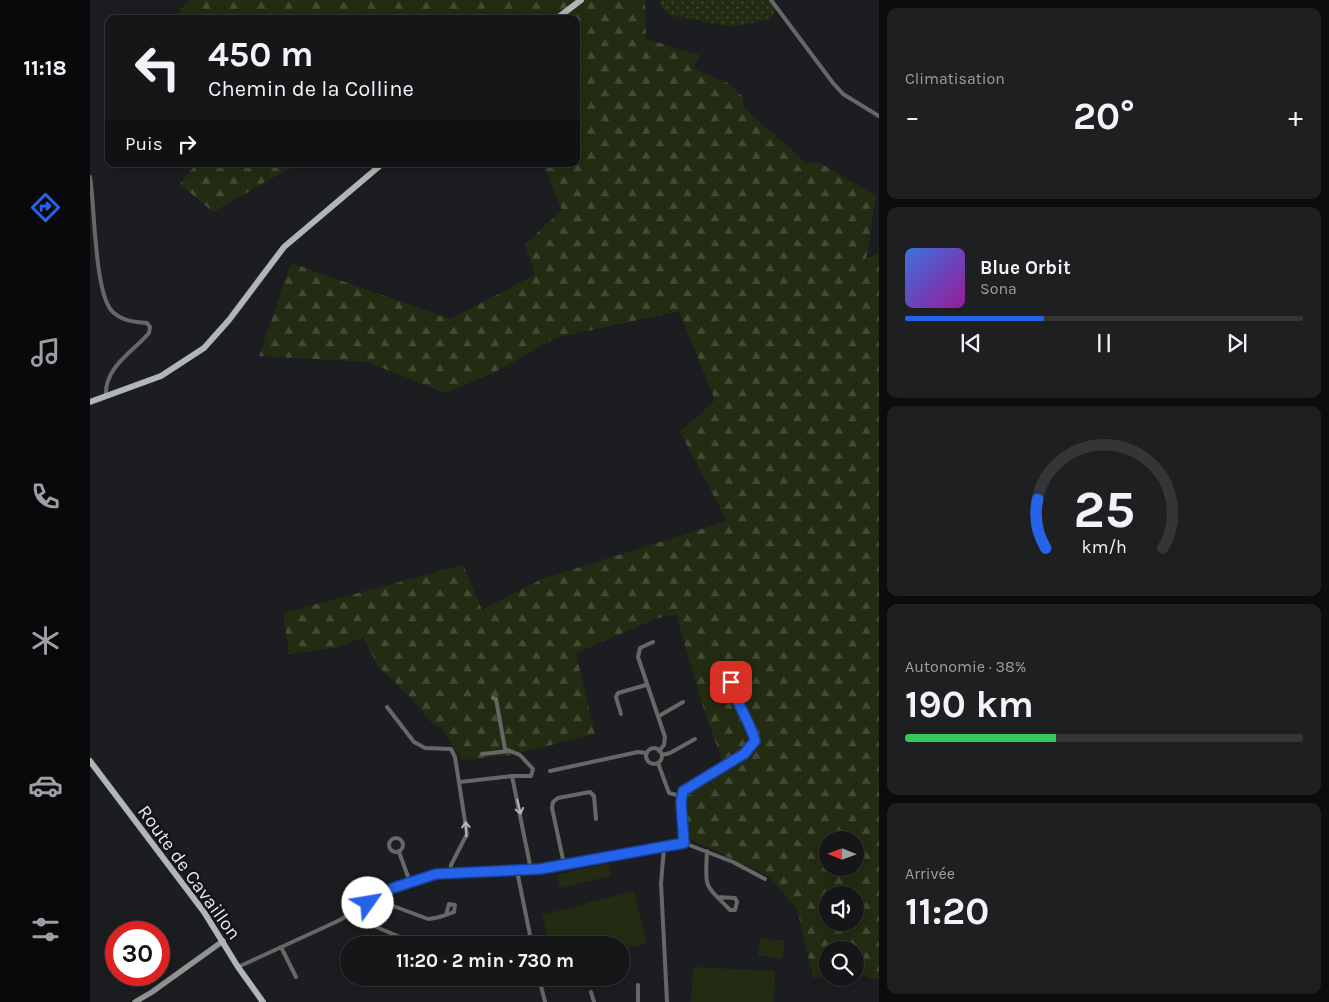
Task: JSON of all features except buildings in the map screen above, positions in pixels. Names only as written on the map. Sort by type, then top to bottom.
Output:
[{"type":"main road","points":[[561,15],[581,0]]},
{"type":"main road","points":[[90,402],[161,376],[204,348],[229,320],[284,247],[378,167]]},
{"type":"main road","name":"Route de Cavaillon","points":[[90,760],[223,940],[238,967],[263,1002]]},
{"type":"street","points":[[771,0],[843,94],[879,116]]},
{"type":"street","points":[[90,178],[102,293],[112,312],[133,322],[146,323],[150,327],[149,333],[118,363],[110,375],[106,387],[106,396]]},
{"type":"street","points":[[653,642],[640,648],[638,654],[654,709],[660,716],[665,742],[658,763],[668,793],[682,796]]},
{"type":"street","points":[[684,843],[683,791],[744,754],[755,741],[752,730],[732,690],[732,669],[738,670],[740,677],[739,682],[732,690]]},
{"type":"street","points":[[621,714],[616,697],[618,693],[646,685]]},
{"type":"street","points":[[493,698],[496,699],[504,746],[508,752]]},
{"type":"street","points":[[660,716],[683,702]]},
{"type":"street","points":[[387,707],[414,742],[426,748],[451,749],[455,757],[467,834],[451,866],[451,872]]},
{"type":"street","points":[[660,753],[694,739]]},
{"type":"street","points":[[550,771],[638,752],[647,753],[654,748],[660,753]]},
{"type":"street","points":[[460,782],[512,776],[531,776],[534,771],[524,759],[508,752],[482,754]]},
{"type":"street","points":[[647,753],[649,762],[658,763]]},
{"type":"street","points":[[512,776],[531,870]]},
{"type":"street","points":[[564,864],[552,808],[553,802],[558,798],[590,792],[594,796],[596,818]]},
{"type":"street","points":[[238,967],[352,914],[379,896],[410,882],[451,872],[531,870],[684,843],[739,865],[764,879]]},
{"type":"street","points":[[664,848],[661,883],[667,1002]]},
{"type":"street","points":[[707,851],[706,883],[717,897],[730,910],[735,910],[737,902],[735,898],[717,897]]},
{"type":"street","points":[[399,852],[410,882]]},
{"type":"street","points":[[517,871],[530,936]]},
{"type":"street","points":[[379,896],[388,904],[428,919],[446,915]]},
{"type":"street","points":[[352,914],[355,918],[398,936]]},
{"type":"street","points":[[135,1002],[152,992],[223,940]]},
{"type":"street","points":[[281,947],[296,977]]},
{"type":"street","points":[[638,985],[638,1002]]},
{"type":"street","points":[[542,986],[545,1002]]},
{"type":"street","points":[[591,992],[594,1002]]},
{"type":"green space","points":[[190,0],[645,0],[646,39],[699,55],[694,69],[728,83],[743,97],[743,107],[806,163],[820,163],[876,196],[866,260],[879,252],[879,980],[864,976],[864,941],[819,941],[819,977],[813,978],[797,909],[770,877],[688,838],[686,794],[726,771],[702,704],[676,615],[658,618],[576,653],[595,734],[511,755],[462,760],[441,728],[430,721],[411,698],[378,666],[363,637],[336,648],[289,654],[283,613],[463,565],[482,610],[542,579],[727,521],[680,432],[715,400],[679,311],[555,338],[501,369],[446,393],[367,362],[259,356],[291,263],[450,319],[535,275],[525,244],[562,210],[544,167],[580,167],[580,15],[175,15]]},
{"type":"green space","points":[[660,0],[769,0],[776,9],[771,19],[733,27],[669,15],[662,8]]},
{"type":"green space","points":[[194,167],[292,167],[213,212],[180,184]]},
{"type":"green space","points":[[608,863],[611,876],[560,888],[557,875]]},
{"type":"green space","points":[[634,891],[647,943],[630,948],[630,936],[548,936],[542,915]]},
{"type":"green space","points":[[761,938],[785,941],[782,959],[758,955]]},
{"type":"green space","points":[[693,967],[775,971],[774,1002],[691,1002]]},
{"type":"route","points":[[368,903],[393,888],[436,874],[540,869],[684,843],[681,802],[683,791],[744,754],[755,741],[752,730],[732,690],[731,682]]}]
